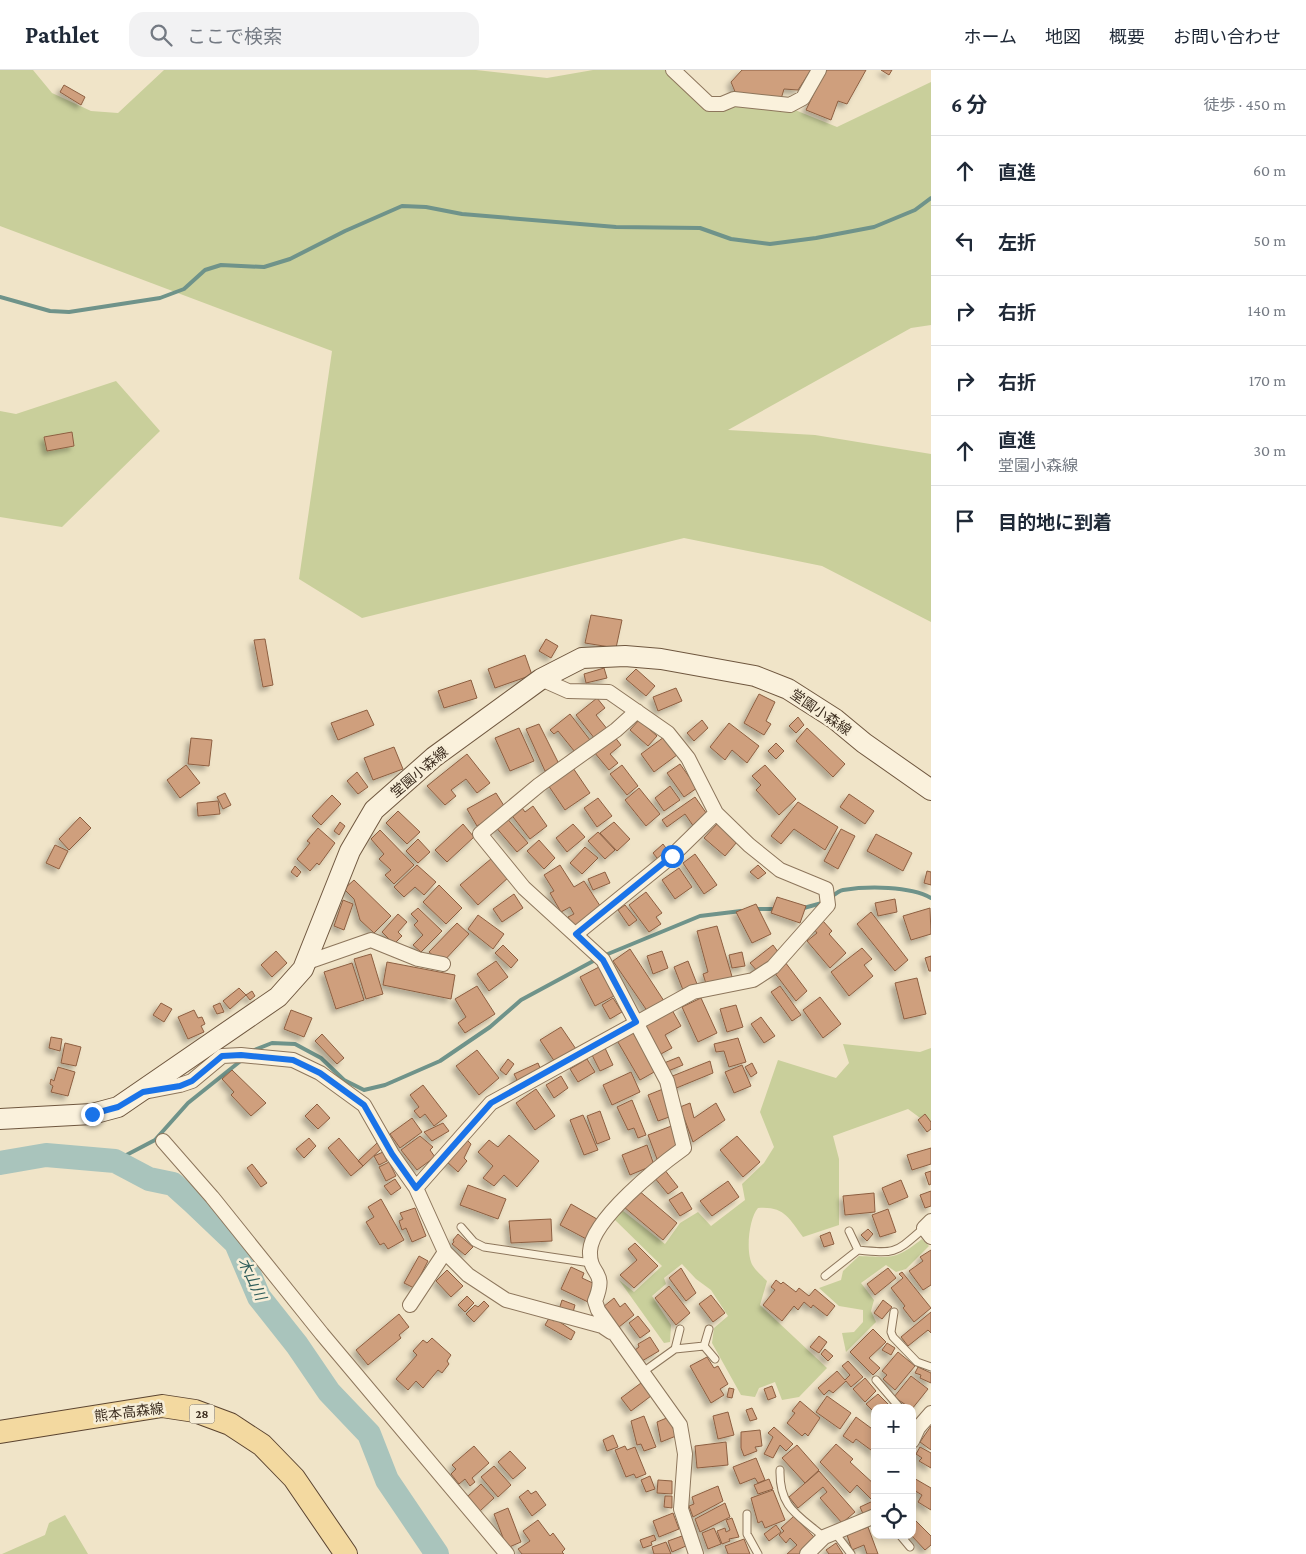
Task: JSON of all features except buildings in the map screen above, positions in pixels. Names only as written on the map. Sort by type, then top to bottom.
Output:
[{"type":"main road","name":"堂園小森線","points":[[0,1120],[92,1114],[118,1107],[143,1092],[278,997],[303,970],[350,851],[374,810],[434,757],[541,679],[582,658],[599,656],[661,659],[755,676],[788,689],[835,719],[864,743],[931,790]]},
{"type":"main road","name":"熊本高森線","points":[[0,1432],[162,1406],[195,1411],[230,1424],[262,1445],[294,1478],[346,1554]]},
{"type":"street","points":[[673,70],[709,104],[722,104],[734,99],[790,105],[803,98],[819,70]]},
{"type":"street","points":[[416,1188],[491,1103],[693,992],[753,980],[773,967],[828,905],[826,889],[780,870],[749,845],[716,812],[688,758],[668,733],[609,692],[568,691],[541,679]]},
{"type":"street","points":[[637,710],[616,730],[539,785],[480,834],[524,888],[603,960],[667,1081],[684,1148],[656,1168],[605,1218],[590,1249],[591,1263],[600,1278],[602,1286],[595,1301],[603,1318],[680,1425],[685,1454],[681,1509],[696,1554]]},
{"type":"street","points":[[576,934],[672,856],[716,812]]},
{"type":"street","points":[[305,963],[371,940],[418,958],[443,964]]},
{"type":"street","points":[[143,1092],[180,1086],[192,1081],[222,1056],[241,1055],[293,1060],[320,1073],[364,1105],[392,1154],[416,1188],[446,1252],[468,1275],[506,1300],[602,1326],[614,1334]]},
{"type":"street","points":[[162,1141],[212,1197],[322,1334],[508,1554]]},
{"type":"street","points":[[410,1305],[446,1252]]},
{"type":"street","points":[[916,1424],[931,1413]]},
{"type":"street","points":[[806,1554],[829,1535],[871,1518]]},
{"type":"lane","points":[[461,1227],[474,1242],[484,1247],[591,1263]]},
{"type":"lane","points":[[825,1276],[858,1250],[887,1253],[900,1249],[929,1229]]},
{"type":"lane","points":[[849,1231],[858,1250]]},
{"type":"lane","points":[[894,1312],[891,1332],[893,1337],[917,1362],[931,1367]]},
{"type":"lane","points":[[675,1349],[680,1329]]},
{"type":"lane","points":[[704,1346],[709,1329]]},
{"type":"lane","points":[[643,1372],[675,1349],[704,1346]]},
{"type":"lane","points":[[704,1346],[715,1359]]},
{"type":"lane","points":[[876,1380],[897,1404]]},
{"type":"lane","points":[[780,1470],[779,1489],[790,1509],[829,1535],[851,1554]]},
{"type":"lane","points":[[747,1514],[747,1534],[758,1554]]},
{"type":"lane","points":[[903,1539],[910,1547]]},
{"type":"green space","points":[[0,70],[33,70],[52,93],[91,111],[118,113],[164,70],[476,70],[547,78],[593,70],[667,70],[705,109],[734,103],[790,108],[837,127],[931,82],[931,325],[911,328],[728,430],[815,435],[931,454],[931,622],[822,566],[684,538],[362,618],[299,579],[332,351],[0,226]]},
{"type":"green space","points":[[116,381],[160,431],[62,527],[0,517],[0,411],[16,414]]},
{"type":"green space","points":[[843,1044],[920,1052],[931,1048],[931,1126],[908,1109],[833,1136],[839,1159],[839,1225],[803,1237],[780,1211],[758,1208],[750,1227],[749,1253],[753,1266],[767,1281],[760,1305],[827,1368],[799,1397],[782,1400],[775,1382],[759,1388],[755,1397],[741,1395],[712,1343],[714,1328],[728,1316],[711,1290],[696,1279],[682,1264],[664,1278],[666,1284],[652,1296],[671,1325],[670,1342],[664,1343],[619,1280],[634,1292],[662,1266],[614,1219],[622,1210],[665,1244],[680,1223],[698,1212],[711,1226],[745,1200],[742,1184],[764,1163],[774,1147],[760,1112],[778,1060],[836,1078],[849,1063]]},
{"type":"green space","points":[[922,1239],[929,1246],[906,1269],[896,1272],[886,1265],[861,1283],[874,1300],[871,1311],[876,1322],[846,1352],[842,1333],[854,1332],[863,1322],[863,1310],[839,1306],[819,1288],[841,1280],[843,1271],[859,1256],[892,1256],[905,1251]]},
{"type":"green space","points":[[65,1515],[88,1554],[2,1554],[45,1535],[49,1523]]},
{"type":"waterway","points":[[0,297],[50,311],[69,312],[160,298],[184,289],[205,270],[221,265],[264,267],[290,259],[345,231],[402,206],[426,207],[462,214],[616,227],[700,228],[731,239],[770,244],[874,227],[915,210],[931,198]]},
{"type":"waterway","points":[[830,898],[843,890],[864,888],[901,889],[931,898]]},
{"type":"waterway","points":[[800,909],[822,903]]},
{"type":"waterway","points":[[755,909],[776,909]]},
{"type":"waterway","points":[[603,956],[700,916],[741,911]]},
{"type":"waterway","points":[[252,1051],[272,1043],[295,1044],[321,1058],[344,1080],[364,1090],[385,1085],[440,1061],[490,1027],[521,1000],[597,959]]},
{"type":"waterway","points":[[115,1161],[155,1140],[188,1103],[243,1059]]},
{"type":"waterway","name":"木山川","points":[[0,1163],[46,1155],[115,1161],[149,1179],[173,1184],[236,1243],[259,1297],[297,1345],[329,1392],[369,1434],[387,1480],[437,1554]]},
{"type":"route","points":[[92,1114],[118,1107],[143,1092],[180,1086],[192,1081],[222,1056],[241,1055],[293,1060],[320,1073],[364,1105],[392,1154],[416,1188],[491,1103],[547,1074],[636,1022],[603,960],[576,934],[672,856]]}]
